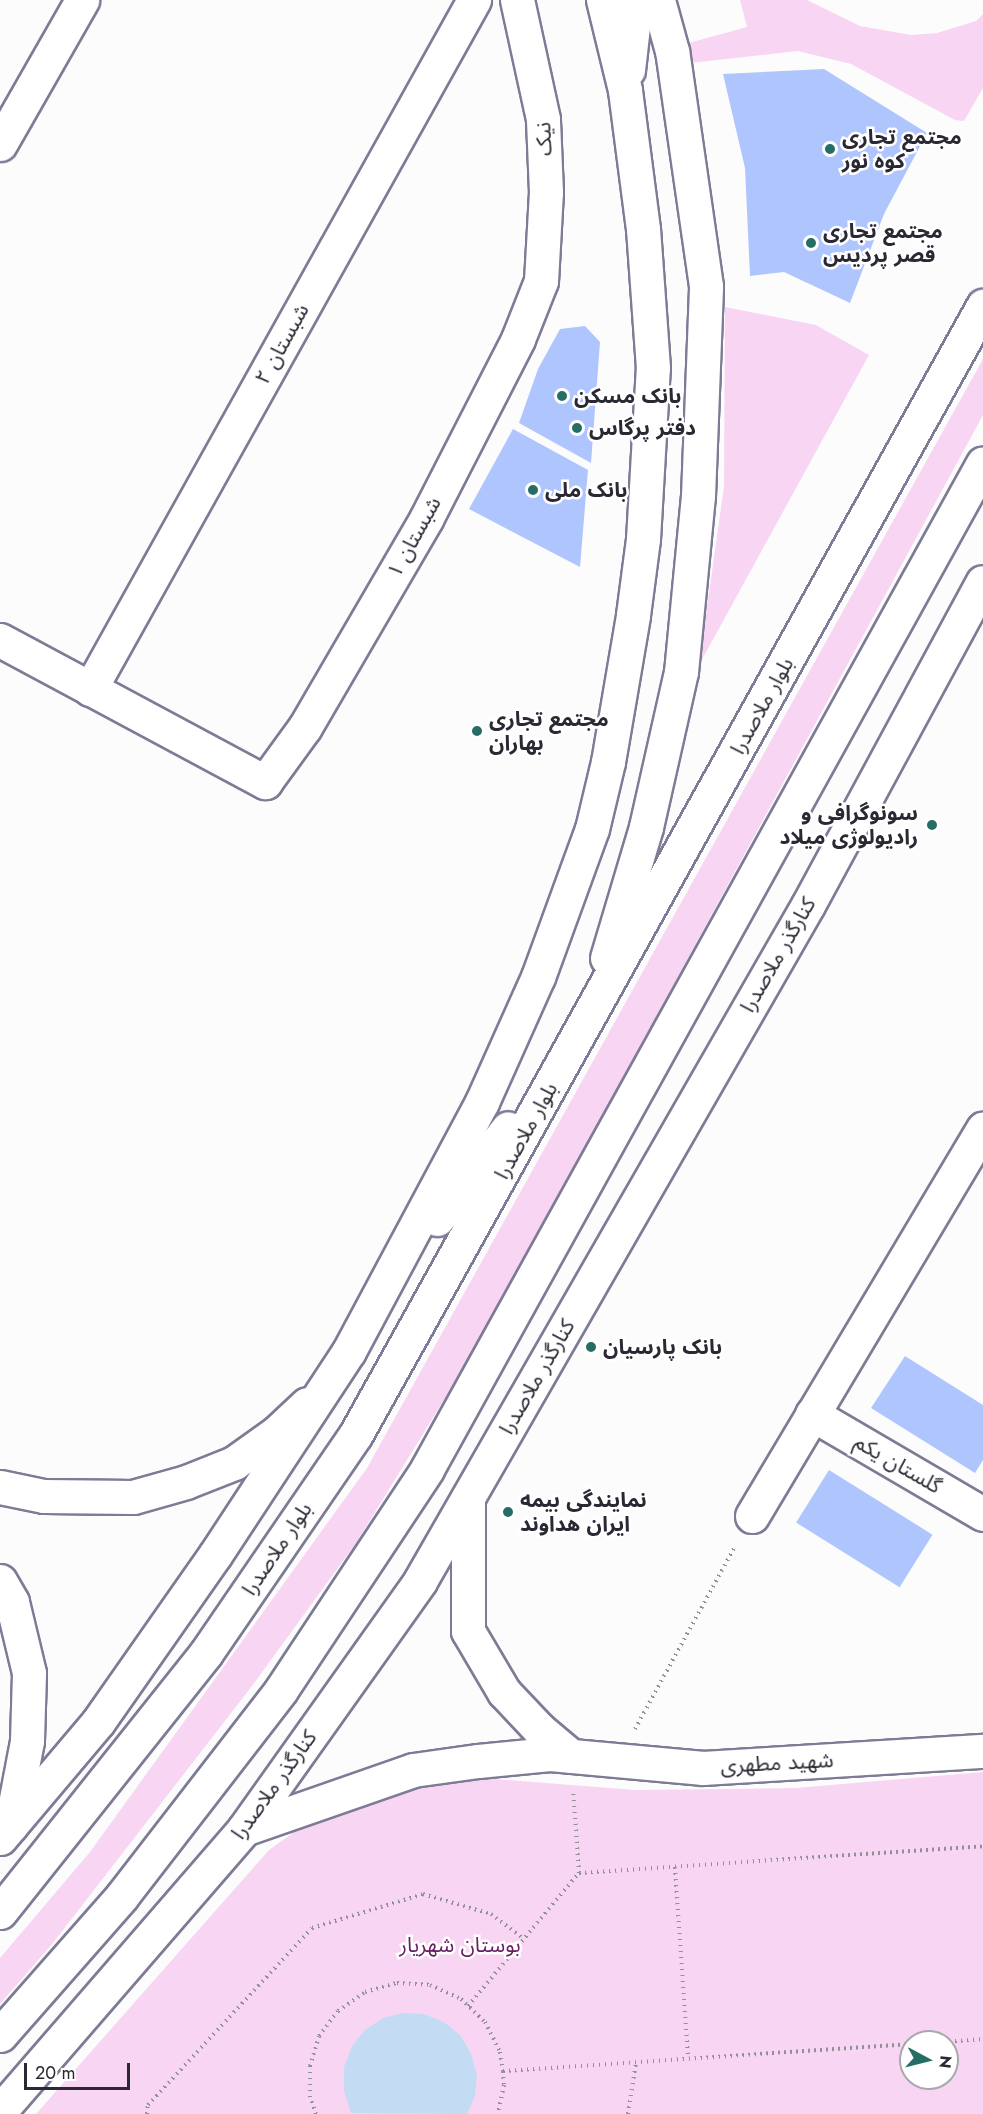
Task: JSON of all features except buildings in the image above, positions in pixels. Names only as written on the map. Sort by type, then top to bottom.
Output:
[{"type":"main road","points":[[0,144],[82,0]]},
{"type":"main road","name":"شبستان ۲","points":[[90,688],[474,0]]},
{"type":"main road","name":"نیک","points":[[517,0],[543,119],[546,192],[541,280]]},
{"type":"main road","points":[[5,1832],[98,1722],[215,1555],[325,1386],[389,1278],[482,1102],[519,1020],[592,829],[608,762],[642,539],[653,369],[643,229],[625,90],[603,0]]},
{"type":"main road","points":[[625,90],[636,0]]},
{"type":"main road","points":[[389,1278],[480,1166],[589,1020],[646,827],[681,672],[698,496],[706,286],[672,51],[658,0]]},
{"type":"main road","name":"شبستان ۱","points":[[90,688],[265,782],[305,727],[426,519],[518,339],[541,280]]},
{"type":"main road","name":"بلوار ملاصدرا","points":[[0,1912],[206,1653],[356,1434],[589,1020],[983,306]]},
{"type":"main road","points":[[0,2035],[122,1896],[281,1690],[427,1469],[983,463]]},
{"type":"main road","name":"کنارگذر ملاصدرا","points":[[0,2111],[244,1829],[420,1581],[808,905],[983,582]]},
{"type":"main road","points":[[0,640],[90,688]]},
{"type":"main road","points":[[752,1516],[976,1141]]},
{"type":"main road","points":[[0,1487],[84,1499],[133,1497],[186,1482],[234,1463],[276,1433],[325,1386]]},
{"type":"main road","name":"گلستان یکم","points":[[812,1414],[983,1514]]},
{"type":"main road","points":[[468,1498],[468,1630],[504,1692],[539,1730],[571,1756]]},
{"type":"main road","points":[[0,1581],[12,1602],[29,1673],[27,1741],[5,1832]]},
{"type":"main road","name":"شهید مطهری","points":[[244,1829],[413,1770],[540,1755],[703,1768],[983,1751]]},
{"type":"path","points":[[618,1760],[752,1516]]},
{"type":"path","points":[[468,2006],[579,1873],[571,1756]]},
{"type":"path","points":[[579,1873],[983,1846]]},
{"type":"path","points":[[675,1867],[688,2058]]},
{"type":"path","points":[[147,2114],[148,2105],[312,1928],[423,1894],[491,1914],[524,1939]]},
{"type":"path","points":[[316,2114],[310,2097],[310,2066],[319,2036],[338,2012],[356,1998],[397,1983],[430,1986],[468,2006],[485,2022],[500,2052],[503,2071],[504,2085],[498,2114]]},
{"type":"path","points":[[959,2041],[983,2039]]},
{"type":"path","points":[[503,2071],[899,2045]]},
{"type":"path","points":[[628,2114],[636,2062]]},
{"type":"green space","points":[[740,0],[807,0],[860,26],[911,35],[937,33],[976,21],[983,14],[983,88],[964,121],[955,120],[851,64],[798,51],[691,63],[685,44],[747,27]]},
{"type":"green space","points":[[725,307],[816,325],[869,355],[699,665],[724,486]]},
{"type":"green space","points":[[983,359],[983,415],[480,1341],[356,1543],[252,1686],[53,1943],[0,2004],[0,1958],[90,1852],[367,1468]]},
{"type":"green space","name":"بوستان شهریار","points":[[983,1772],[983,2114],[36,2114],[269,1850],[304,1825],[444,1775],[635,1790],[796,1788]]},
{"type":"water","points":[[403,2013],[424,2014],[444,2022],[461,2036],[471,2054],[477,2075],[475,2096],[467,2114],[351,2113],[344,2091],[344,2067],[352,2046],[365,2030],[383,2018]]},
{"type":"place","name":"مجتمع تجاری کوه نور","points":[[830,149]]},
{"type":"place","name":"مجتمع تجاری قصر پردیس","points":[[811,243]]},
{"type":"place","name":"بانک مسکن","points":[[562,396]]},
{"type":"place","name":"دفتر پرگاس","points":[[577,428]]},
{"type":"place","name":"بانک ملی","points":[[533,490]]},
{"type":"place","name":"مجتمع تجاری بهاران","points":[[477,731]]},
{"type":"place","name":"سونوگرافی و رادیولوژی میلاد","points":[[932,825]]},
{"type":"place","name":"بانک پارسیان","points":[[591,1347]]},
{"type":"place","name":"نمایندگی بیمه ایران هداوند","points":[[508,1512]]}]
